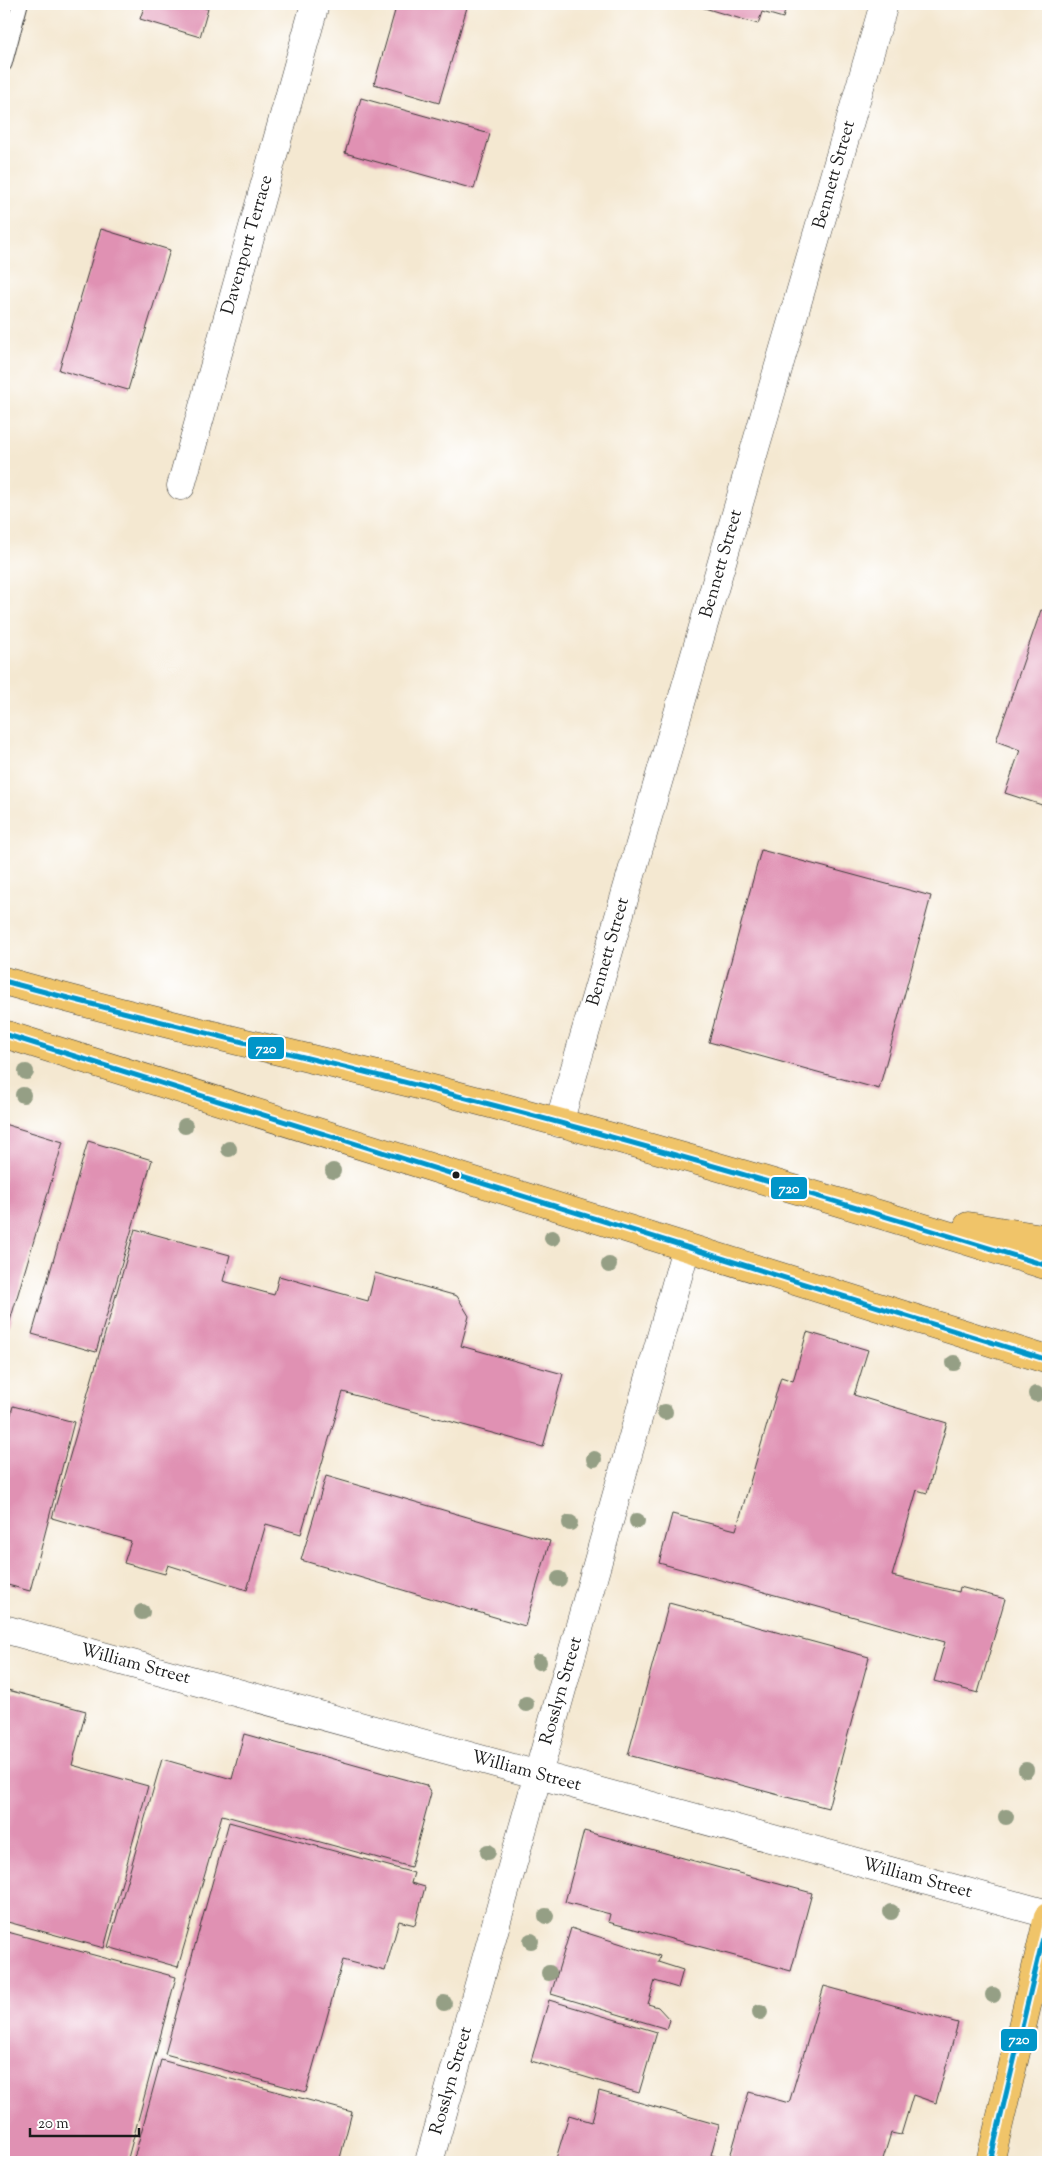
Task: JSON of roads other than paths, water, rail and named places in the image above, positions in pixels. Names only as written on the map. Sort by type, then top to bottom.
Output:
[{"type":"main road","points":[[4,982],[412,1084],[559,1123],[873,1211],[1048,1266]]},
{"type":"main road","points":[[4,1034],[1048,1360]]},
{"type":"main road","points":[[873,1211],[1048,1240]]},
{"type":"main road","points":[[990,2162],[1048,1916]]},
{"type":"street","name":"Davenport Terrace","points":[[181,486],[315,4]]},
{"type":"street","name":"Bennett Street","points":[[559,1123],[884,4]]},
{"type":"street","name":"Rosslyn Street","points":[[429,2162],[686,1248]]},
{"type":"street","name":"William Street","points":[[4,1629],[1048,1916]]},
{"type":"lane","points":[[4,64],[20,4]]}]
